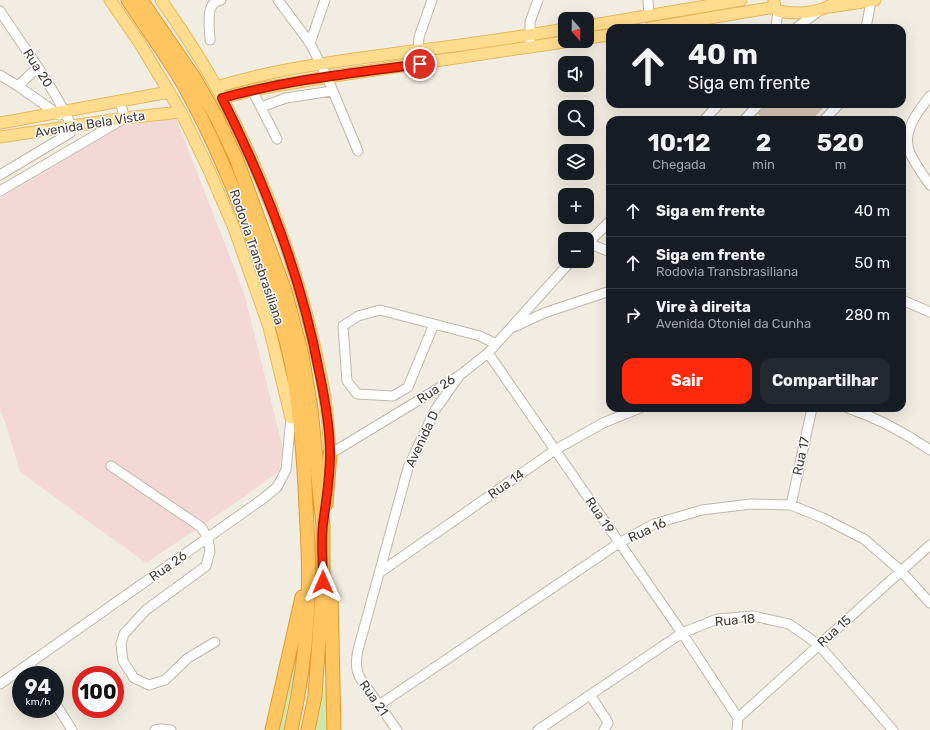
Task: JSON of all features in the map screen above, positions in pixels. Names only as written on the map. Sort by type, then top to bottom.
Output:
[{"type":"highway","name":"Rodovia Transbrasiliana","points":[[128,0],[185,87],[226,171],[272,293],[290,360],[299,413],[304,463],[309,566],[307,619],[301,673],[291,730]]},
{"type":"highway","name":"Rodovia Transbrasiliana","points":[[141,0],[195,79],[217,118],[236,158],[284,291],[302,356],[311,409],[323,526],[323,582],[315,696],[308,730]]},
{"type":"highway","points":[[290,418],[304,463]]},
{"type":"highway","points":[[323,526],[327,500],[330,454]]},
{"type":"highway","points":[[272,730],[309,566]]},
{"type":"highway","points":[[323,582],[331,594],[334,730]]},
{"type":"main road","name":"Rodovia Transbrasiliana","points":[[110,0],[181,112],[209,170],[234,228],[269,327],[290,418]]},
{"type":"main road","points":[[161,0],[199,57],[216,87],[249,152],[268,195],[294,268],[316,351],[326,405],[330,454]]},
{"type":"main road","points":[[594,25],[741,0]]},
{"type":"main road","points":[[825,8],[839,0]]},
{"type":"main road","points":[[673,24],[776,6],[789,14],[873,0]]},
{"type":"main road","points":[[216,87],[243,78],[319,63],[418,51],[558,30]]},
{"type":"main road","points":[[594,37],[606,36]]},
{"type":"main road","points":[[222,98],[252,90],[326,77],[558,43]]},
{"type":"main road","name":"Avenida Bela Vista","points":[[0,123],[169,92]]},
{"type":"main road","name":"Avenida Bela Vista","points":[[0,138],[125,118],[181,112]]},
{"type":"street","points":[[210,40],[209,12],[211,6],[218,0],[221,0]]},
{"type":"street","points":[[278,0],[310,43],[358,151]]},
{"type":"street","points":[[310,43],[325,0]]},
{"type":"street","points":[[418,51],[419,37],[432,0]]},
{"type":"street","points":[[530,48],[530,22],[538,0]]},
{"type":"street","points":[[648,0],[648,16]]},
{"type":"street","points":[[867,24],[873,0]]},
{"type":"street","points":[[776,6],[776,24]]},
{"type":"street","points":[[802,24],[825,8]]},
{"type":"street","name":"Rua 20","points":[[0,11],[38,67],[61,112],[72,127]]},
{"type":"street","points":[[18,86],[38,67]]},
{"type":"street","points":[[0,75],[61,112]]},
{"type":"street","points":[[252,90],[277,139]]},
{"type":"street","points":[[261,107],[286,98],[332,91]]},
{"type":"street","points":[[930,96],[916,114],[907,137],[909,152],[930,185]]},
{"type":"street","points":[[0,191],[125,118],[120,102]]},
{"type":"street","points":[[708,116],[715,108]]},
{"type":"street","points":[[748,116],[755,108]]},
{"type":"street","points":[[828,116],[835,108]]},
{"type":"street","points":[[0,175],[70,133],[72,127]]},
{"type":"street","points":[[594,236],[606,225]]},
{"type":"street","points":[[594,245],[606,249]]},
{"type":"street","name":"Avenida D","points":[[356,664],[358,650],[408,468],[435,410],[460,375],[488,353],[565,268]]},
{"type":"street","points":[[509,329],[544,313],[606,292]]},
{"type":"street","points":[[906,302],[930,312]]},
{"type":"street","points":[[434,324],[408,387],[392,396],[357,394],[347,381],[343,326],[358,316],[380,310],[434,324],[480,336],[496,344]]},
{"type":"street","name":"Rua 19","points":[[488,353],[682,633],[738,718]]},
{"type":"street","name":"Rua 26","points":[[330,454],[460,375]]},
{"type":"street","name":"Rua 14","points":[[379,573],[555,450],[603,423],[630,412]]},
{"type":"street","name":"Rua 17","points":[[791,505],[811,412]]},
{"type":"street","points":[[860,412],[909,435],[930,450]]},
{"type":"street","name":"Rua 26","points":[[0,684],[208,538],[277,487],[286,470],[290,418]]},
{"type":"street","points":[[111,466],[201,527],[208,538],[210,551],[206,566],[146,610],[124,634],[121,644],[123,661],[134,678],[149,684],[165,680],[188,658],[215,642]]},
{"type":"street","name":"Rua 16","points":[[379,705],[619,543],[654,524],[702,510],[751,504],[791,505],[823,518],[864,540],[901,571],[930,604]]},
{"type":"street","name":"Rua 15","points":[[738,718],[930,544]]},
{"type":"street","name":"Rua 18","points":[[538,730],[682,633],[717,619],[752,616],[789,624],[819,645],[893,730]]},
{"type":"street","name":"Rua 21","points":[[356,664],[360,678],[397,730]]},
{"type":"street","points":[[590,695],[606,719],[608,724],[604,730]]},
{"type":"street","points":[[64,718],[72,730]]},
{"type":"street","points":[[737,730],[738,718]]},
{"type":"street","points":[[155,730],[161,728],[171,730]]},
{"type":"shaded area","points":[[176,118],[244,293],[283,449],[279,471],[244,497],[146,563],[20,472],[5,421],[0,412],[0,198],[122,126]]},
{"type":"green space","points":[[296,664],[283,730],[275,730],[291,665]]},
{"type":"green space","points":[[329,666],[330,730],[316,730]]},
{"type":"building","points":[[764,108],[822,108],[815,116],[761,116],[758,113]]},
{"type":"route","points":[[323,582],[323,526],[327,500],[330,454],[326,405],[314,344],[294,268],[273,209],[249,152],[222,98],[252,90],[326,77],[420,64]]}]
